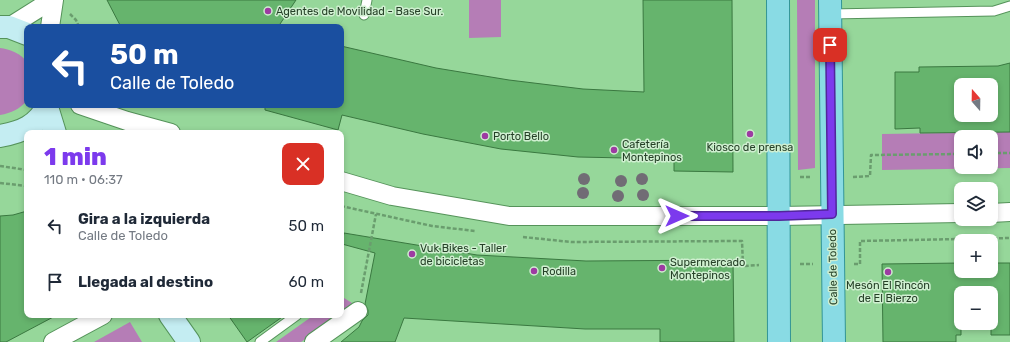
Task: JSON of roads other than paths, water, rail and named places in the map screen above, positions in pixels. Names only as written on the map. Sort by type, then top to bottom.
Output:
[{"type":"main road","points":[[778,0],[779,342]]},
{"type":"main road","name":"Calle de Toledo","points":[[830,7],[834,342]]},
{"type":"main road","points":[[15,136],[35,122],[46,108]]},
{"type":"main road","points":[[49,108],[54,130]]},
{"type":"main road","points":[[172,318],[189,342]]},
{"type":"street","points":[[50,24],[53,0]]},
{"type":"street","points":[[12,29],[53,0]]},
{"type":"street","points":[[89,108],[161,130]]},
{"type":"street","points":[[344,182],[392,196],[509,216],[779,216],[954,213]]},
{"type":"street","points":[[998,213],[1010,212]]},
{"type":"street","points":[[314,342],[358,311]]},
{"type":"street","points":[[53,342],[97,318]]},
{"type":"lane","points":[[364,15],[367,0]]},
{"type":"lane","points":[[830,7],[994,11],[1010,6]]},
{"type":"lane","points":[[260,342],[293,318]]},
{"type":"place","name":"Agentes de Movilidad - Base Sur.","points":[[268,11]]},
{"type":"place","name":"Kiosco de prensa","points":[[750,134]]},
{"type":"place","name":"Porto Bello","points":[[485,136]]},
{"type":"place","name":"Cafetería Montepinos","points":[[614,150]]},
{"type":"place","name":"Vuk Bikes - Taller de bicicletas","points":[[412,254]]},
{"type":"place","name":"Supermercado Montepinos","points":[[662,268]]},
{"type":"place","name":"Rodilla","points":[[534,271]]},
{"type":"place","name":"Mesón El Rincón de El Bierzo","points":[[888,272]]}]
